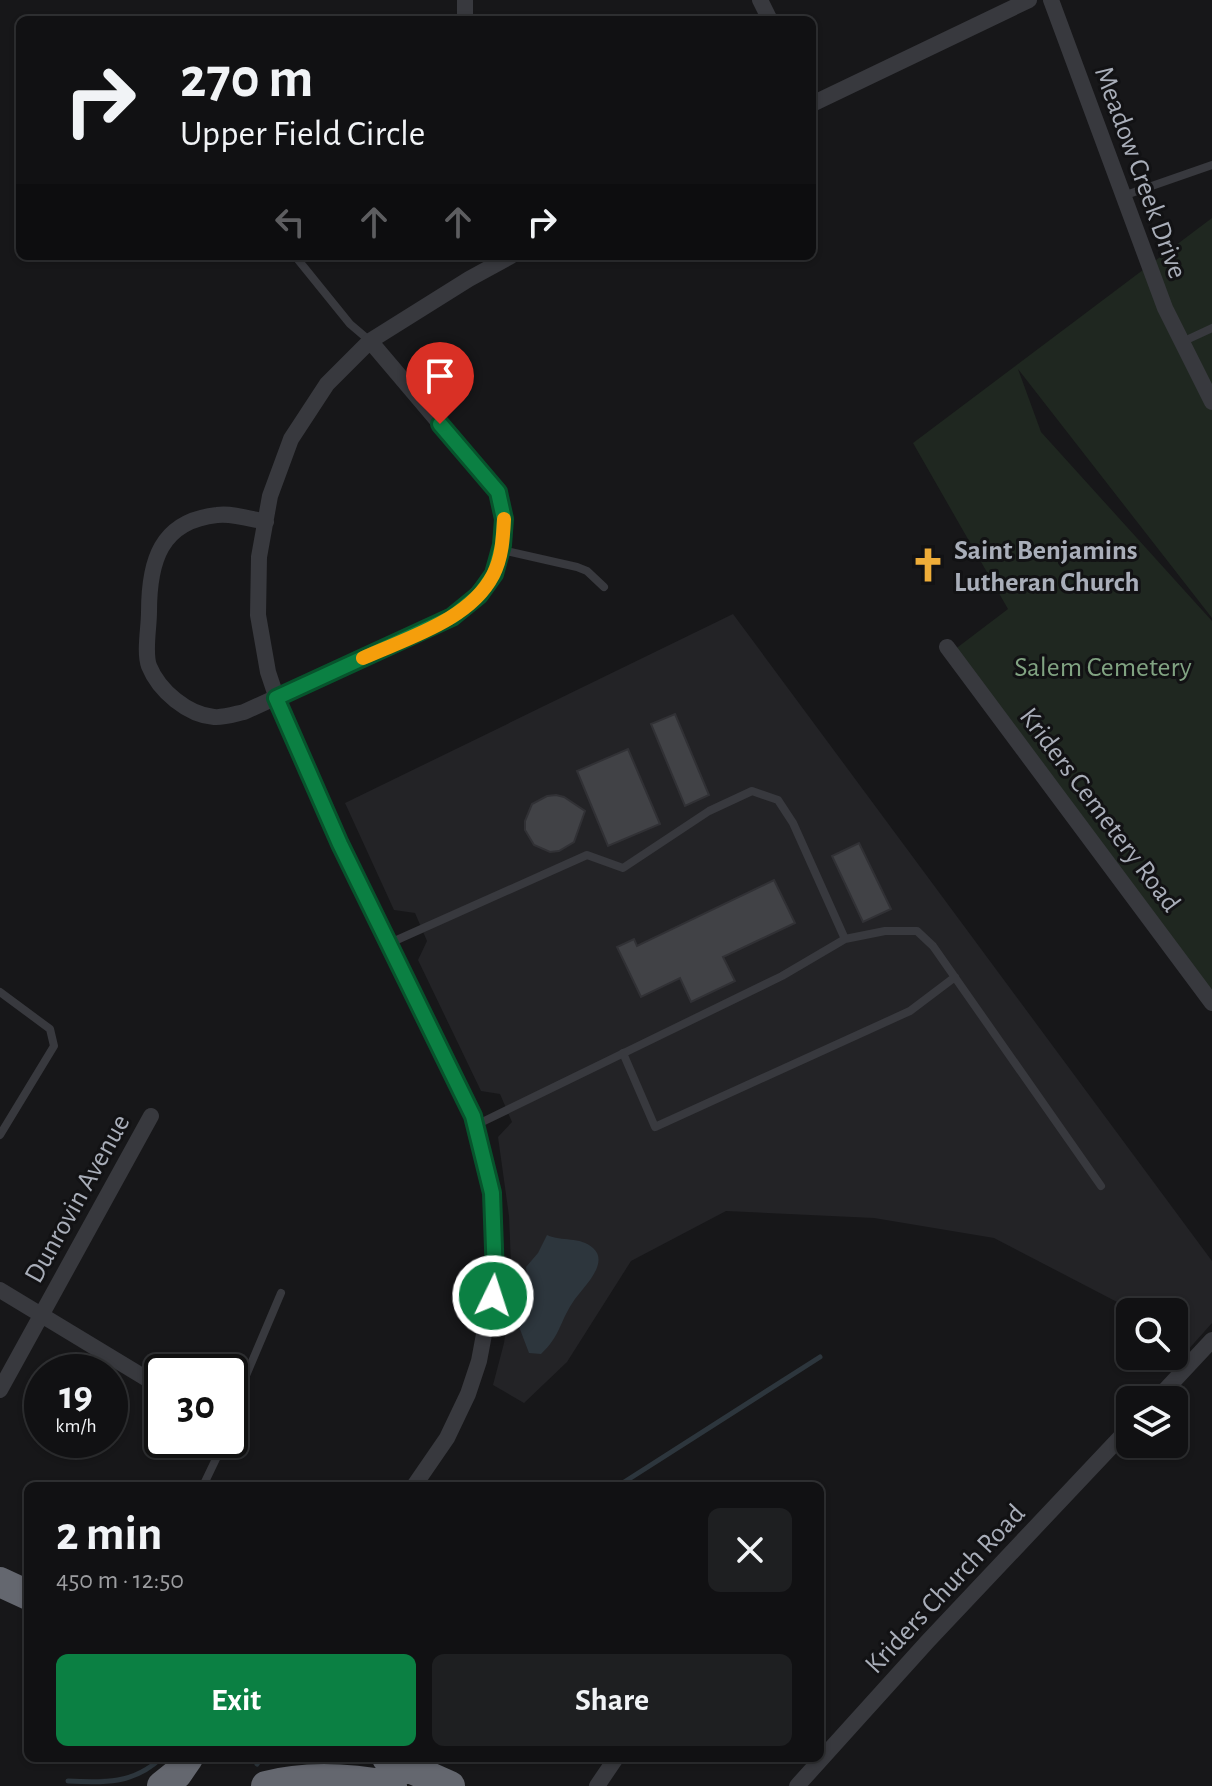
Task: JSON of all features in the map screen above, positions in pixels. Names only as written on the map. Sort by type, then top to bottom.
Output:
[{"type":"highway","points":[[0,1582],[24,1593]]},
{"type":"highway","points":[[162,1786],[177,1774],[185,1762]]},
{"type":"highway","points":[[192,1786],[207,1762]]},
{"type":"highway","points":[[396,1762],[450,1786]]},
{"type":"highway","points":[[266,1786],[317,1779],[392,1786]]},
{"type":"street","points":[[816,100],[1029,0]]},
{"type":"street","name":"Meadow Creek Drive","points":[[1051,0],[1122,196],[1182,342],[1212,402]]},
{"type":"street","points":[[417,1482],[435,1458],[468,1394],[490,1315],[495,1276],[492,1193],[476,1125],[442,1047],[340,844],[276,698],[258,615],[259,557],[270,496],[291,439],[327,384],[370,341],[504,260]]},
{"type":"street","points":[[266,522],[220,514],[194,520],[170,535],[155,556],[149,583],[148,665],[161,687],[195,712],[216,717],[244,712],[452,617],[479,595],[494,574],[501,549],[504,519],[498,492],[370,341]]},
{"type":"street","name":"Kriders Cemetery Road","points":[[947,647],[1212,1003]]},
{"type":"street","name":"Dunrovin Avenue","points":[[0,1390],[151,1116]]},
{"type":"street","points":[[0,1290],[144,1377]]},
{"type":"street","points":[[1169,1386],[1212,1340]]},
{"type":"street","name":"Kriders Church Road","points":[[824,1756],[1116,1442]]},
{"type":"street","points":[[597,1786],[613,1762]]},
{"type":"street","name":"Kriders Church Road","points":[[797,1786],[819,1762]]},
{"type":"lane","points":[[1122,196],[1212,165]]},
{"type":"lane","points":[[298,260],[350,324],[370,341]]},
{"type":"lane","points":[[1182,342],[1212,328]]},
{"type":"lane","points":[[501,549],[577,567],[587,571],[604,587]]},
{"type":"lane","points":[[390,943],[587,855],[623,868],[709,811],[752,791],[778,800],[793,823],[845,939]]},
{"type":"lane","points":[[476,1125],[782,976],[845,939],[885,931],[917,931],[933,946],[1101,1186]]},
{"type":"lane","points":[[623,1053],[655,1127],[910,1011],[955,977]]},
{"type":"lane","points":[[0,992],[50,1029],[54,1046],[0,1135]]},
{"type":"lane","points":[[248,1371],[281,1293]]},
{"type":"lane","points":[[205,1482],[216,1458]]},
{"type":"shaded area","points":[[733,614],[1212,1261],[1212,1323],[1188,1350],[1188,1298],[1116,1298],[1116,1301],[994,1238],[874,1218],[726,1211],[631,1261],[567,1362],[524,1403],[493,1385],[504,1343],[512,1287],[509,1216],[498,1137],[512,1122],[500,1094],[481,1091],[418,960],[427,941],[415,913],[394,910],[345,803]]},
{"type":"shaded area","points":[[547,1235],[588,1244],[598,1254],[598,1262],[552,1341],[541,1354],[529,1353],[518,1324],[529,1294],[526,1267]]},
{"type":"green space","name":"Salem Cemetery","points":[[1212,218],[1212,618],[1018,369],[1041,432],[1212,621],[1212,993],[954,650],[1008,609],[913,443]]},
{"type":"building","points":[[675,714],[709,795],[685,806],[651,724]]},
{"type":"building","points":[[628,749],[660,824],[608,846],[577,771]]},
{"type":"building","points":[[556,795],[585,811],[574,842],[559,851],[550,852],[534,845],[525,830],[525,821],[532,804]]},
{"type":"building","points":[[859,843],[891,909],[863,922],[832,856]]},
{"type":"building","points":[[774,880],[795,923],[723,957],[735,981],[691,1002],[680,978],[641,997],[617,947],[634,939],[637,946]]},
{"type":"waterway","points":[[624,1482],[820,1357]]},
{"type":"waterway","points":[[68,1781],[118,1780],[140,1773],[157,1762]]},
{"type":"slow traffic","points":[[363,658],[452,617],[479,595],[494,574],[502,545],[504,519]]},
{"type":"place","name":"Saint Benjamins Lutheran Church","points":[[928,565]]},
{"type":"route","points":[[440,424],[498,492],[504,519],[502,545],[494,574],[479,595],[452,617],[276,698],[340,844],[442,1047],[473,1116],[492,1193],[495,1241],[493,1296]]}]
